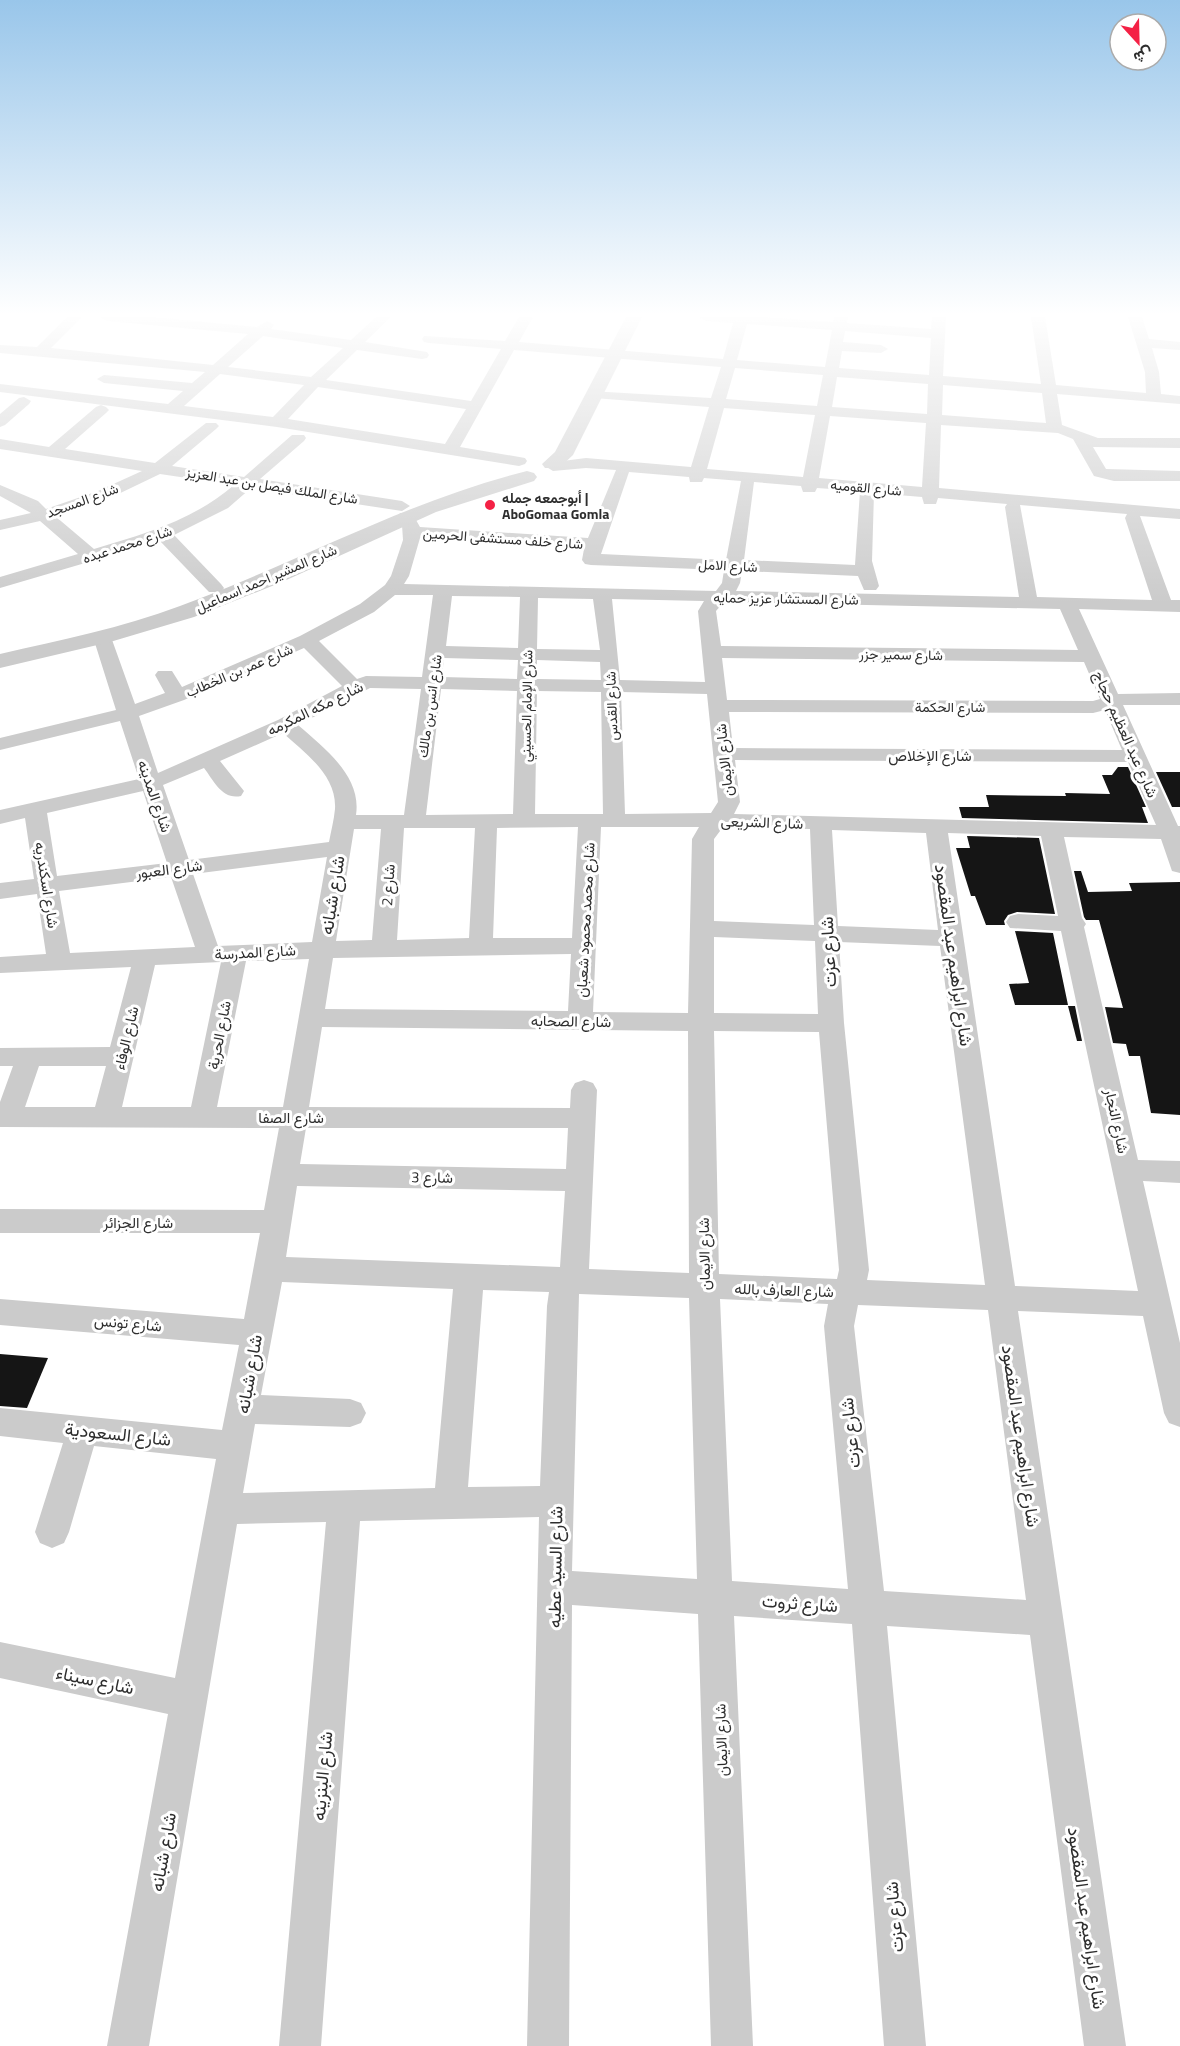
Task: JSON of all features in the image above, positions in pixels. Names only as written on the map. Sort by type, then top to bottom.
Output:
[{"type":"street","points":[[0,422],[14,412]]},
{"type":"street","points":[[54,451],[98,412]]},
{"type":"street","name":"شارع القوميه","points":[[118,412],[298,438],[534,465],[622,473],[697,476],[747,484],[809,486],[867,494],[931,496],[1013,507],[1180,522]]},
{"type":"street","name":"شارع القوميه","points":[[206,412],[534,465],[586,463],[809,486],[1180,514]]},
{"type":"street","points":[[277,422],[286,412]]},
{"type":"street","points":[[450,450],[472,412]]},
{"type":"street","points":[[534,465],[563,455],[585,412]]},
{"type":"street","points":[[697,476],[715,412]]},
{"type":"street","points":[[809,486],[823,412]]},
{"type":"street","points":[[841,412],[1055,429],[1096,443],[1180,443]]},
{"type":"street","points":[[931,496],[934,412]]},
{"type":"street","points":[[1052,412],[1055,429]]},
{"type":"street","name":"شارع المسجد","points":[[0,525],[44,514],[96,496],[160,467],[211,426]]},
{"type":"street","points":[[1078,435],[1100,473],[1114,476],[1180,476]]},
{"type":"street","name":"شارع محمد عبده","points":[[0,583],[163,534],[222,504],[298,438]]},
{"type":"street","name":"شارع الملك فيصل بن عبد العزيز","points":[[0,444],[248,482],[407,518]]},
{"type":"street","name":"شارع المشير احمد اسماعيل","points":[[0,661],[102,637],[229,596],[534,465]]},
{"type":"street","name":"شارع القدس","points":[[614,820],[610,656],[596,589],[592,551],[622,473]]},
{"type":"street","name":"شارع الايمان","points":[[732,2046],[704,1286],[701,1023],[704,839],[716,820],[727,809],[729,802],[707,611],[717,597],[729,588],[747,484]]},
{"type":"street","points":[[0,490],[32,505],[91,556]]},
{"type":"street","points":[[867,494],[863,561],[864,571],[877,600]]},
{"type":"street","points":[[1013,507],[1029,603]]},
{"type":"street","points":[[407,518],[396,583],[596,589]]},
{"type":"street","name":"شارع المشير احمد اسماعيل","points":[[0,648],[96,625],[215,588],[407,518]]},
{"type":"street","name":"شارع خلف مستشفى الحرمين","points":[[407,518],[592,551]]},
{"type":"street","points":[[1133,518],[1172,606]]},
{"type":"street","points":[[163,534],[215,588]]},
{"type":"street","name":"شارع الامل","points":[[592,551],[733,565],[864,571]]},
{"type":"street","name":"شارع المستشار عزيز حمايه","points":[[396,583],[443,591],[529,592],[596,589],[717,597],[1172,606]]},
{"type":"street","name":"شارع عمر بن الخطاب","points":[[0,744],[128,713],[177,696],[307,640],[381,599],[396,583]]},
{"type":"street","name":"شارع انس بن مالك","points":[[403,822],[432,681],[443,591]]},
{"type":"street","name":"شارع الإمام الحسيني","points":[[524,820],[529,592]]},
{"type":"street","name":"شارع عبد العظيم حجاج","points":[[1067,603],[1136,756],[1175,833],[1180,866]]},
{"type":"street","points":[[329,607],[346,619]]},
{"type":"street","name":"شارع المدينه","points":[[102,637],[209,954]]},
{"type":"street","points":[[307,640],[354,687]]},
{"type":"street","points":[[436,652],[610,656]]},
{"type":"street","name":"شارع سمير جزر","points":[[712,652],[1090,656]]},
{"type":"street","points":[[165,675],[177,696]]},
{"type":"street","name":"شارع مكه المكرمه","points":[[0,817],[150,783],[285,724],[354,687],[373,681],[611,686],[717,697]]},
{"type":"street","name":"شارع الحكمة","points":[[717,697],[1093,707],[1123,699],[1180,699]]},
{"type":"street","name":"شارع شبانه","points":[[128,2046],[223,1509],[269,1269],[312,1018],[346,799],[339,776],[285,724]]},
{"type":"street","name":"شارع الإخلاص","points":[[724,754],[1136,756]]},
{"type":"street","points":[[208,759],[233,791]]},
{"type":"street","name":"شارع اسكندريه","points":[[35,809],[59,962]]},
{"type":"street","name":"شارع الشريعى","points":[[341,835],[403,822],[590,819],[716,820],[1175,833]]},
{"type":"street","name":"شارع محمد محمود شعبان","points":[[580,1021],[590,819]]},
{"type":"street","points":[[481,945],[486,821]]},
{"type":"street","name":"شارع 2","points":[[384,947],[403,822]]},
{"type":"street","name":"شارع عزت","points":[[821,823],[831,1023],[853,1258],[852,1281],[839,1314],[839,1326],[868,1608],[905,2046]]},
{"type":"street","name":"شارع ابراهيم عبد المقصود","points":[[936,826],[1105,2046]]},
{"type":"street","name":"شارع النجار","points":[[1051,830],[1074,924],[1180,1413]]},
{"type":"street","name":"شارع العبور","points":[[0,891],[179,868],[341,835]]},
{"type":"street","points":[[1018,922],[1074,924]]},
{"type":"street","points":[[704,929],[951,938]]},
{"type":"street","name":"شارع المدرسة","points":[[0,964],[323,948],[583,946]]},
{"type":"street","name":"شارع الحرية","points":[[202,1117],[235,953]]},
{"type":"street","name":"شارع الوفاء","points":[[106,1118],[145,958]]},
{"type":"street","name":"شارع الصحابه","points":[[312,1018],[831,1023]]},
{"type":"street","points":[[0,1057],[122,1056]]},
{"type":"street","points":[[4,1117],[29,1057]]},
{"type":"street","name":"شارع الصفا","points":[[4,1117],[295,1117],[583,1104]]},
{"type":"street","name":"شارع السيد عطيه","points":[[548,2046],[556,1501],[562,1297],[575,1267],[583,1104]]},
{"type":"street","points":[[1127,1170],[1180,1172]]},
{"type":"street","name":"شارع 3","points":[[285,1174],[580,1180]]},
{"type":"street","name":"شارع الجزائر","points":[[0,1221],[276,1222]]},
{"type":"street","name":"شارع العارف بالله","points":[[269,1269],[1156,1304]]},
{"type":"street","points":[[450,1504],[469,1277]]},
{"type":"street","name":"شارع تونس","points":[[0,1312],[256,1333]]},
{"type":"street","points":[[242,1409],[350,1413]]},
{"type":"street","name":"شارع السعودية","points":[[0,1422],[235,1446]]},
{"type":"street","points":[[52,1532],[83,1430]]},
{"type":"street","points":[[223,1509],[556,1501]]},
{"type":"street","name":"شارع البنزينه","points":[[300,2046],[344,1505]]},
{"type":"street","name":"شارع ثروت","points":[[555,1587],[1046,1619]]},
{"type":"street","name":"شارع سيناء","points":[[0,1660],[190,1700]]},
{"type":"building","points":[[1118,767],[1128,767],[1146,807],[1142,807],[1148,823],[962,818],[959,807],[989,807],[986,795],[1110,794],[1102,775],[1112,775]]},
{"type":"building","points":[[1156,772],[1180,772],[1180,807],[1172,807]]},
{"type":"building","points":[[967,836],[1039,838],[1055,914],[1017,912],[1008,915],[1004,921],[1005,925],[986,925],[975,896],[971,896],[956,848],[970,848]]},
{"type":"building","points":[[1074,871],[1081,871],[1088,892],[1132,891],[1129,883],[1180,882],[1180,1115],[1151,1113],[1140,1056],[1129,1056],[1126,1044],[1113,1043],[1105,1007],[1123,1008],[1099,920],[1086,920],[1084,917]]},
{"type":"building","points":[[1015,931],[1053,933],[1068,1005],[1015,1005],[1009,984],[1029,983]]},
{"type":"building","points":[[1068,1006],[1075,1006],[1082,1041],[1077,1041]]},
{"type":"building","points":[[0,1354],[48,1358],[27,1408],[0,1406]]},
{"type":"place","name":"أبوجمعه جمله | AboGomaa Gomla","points":[[490,505]]}]
